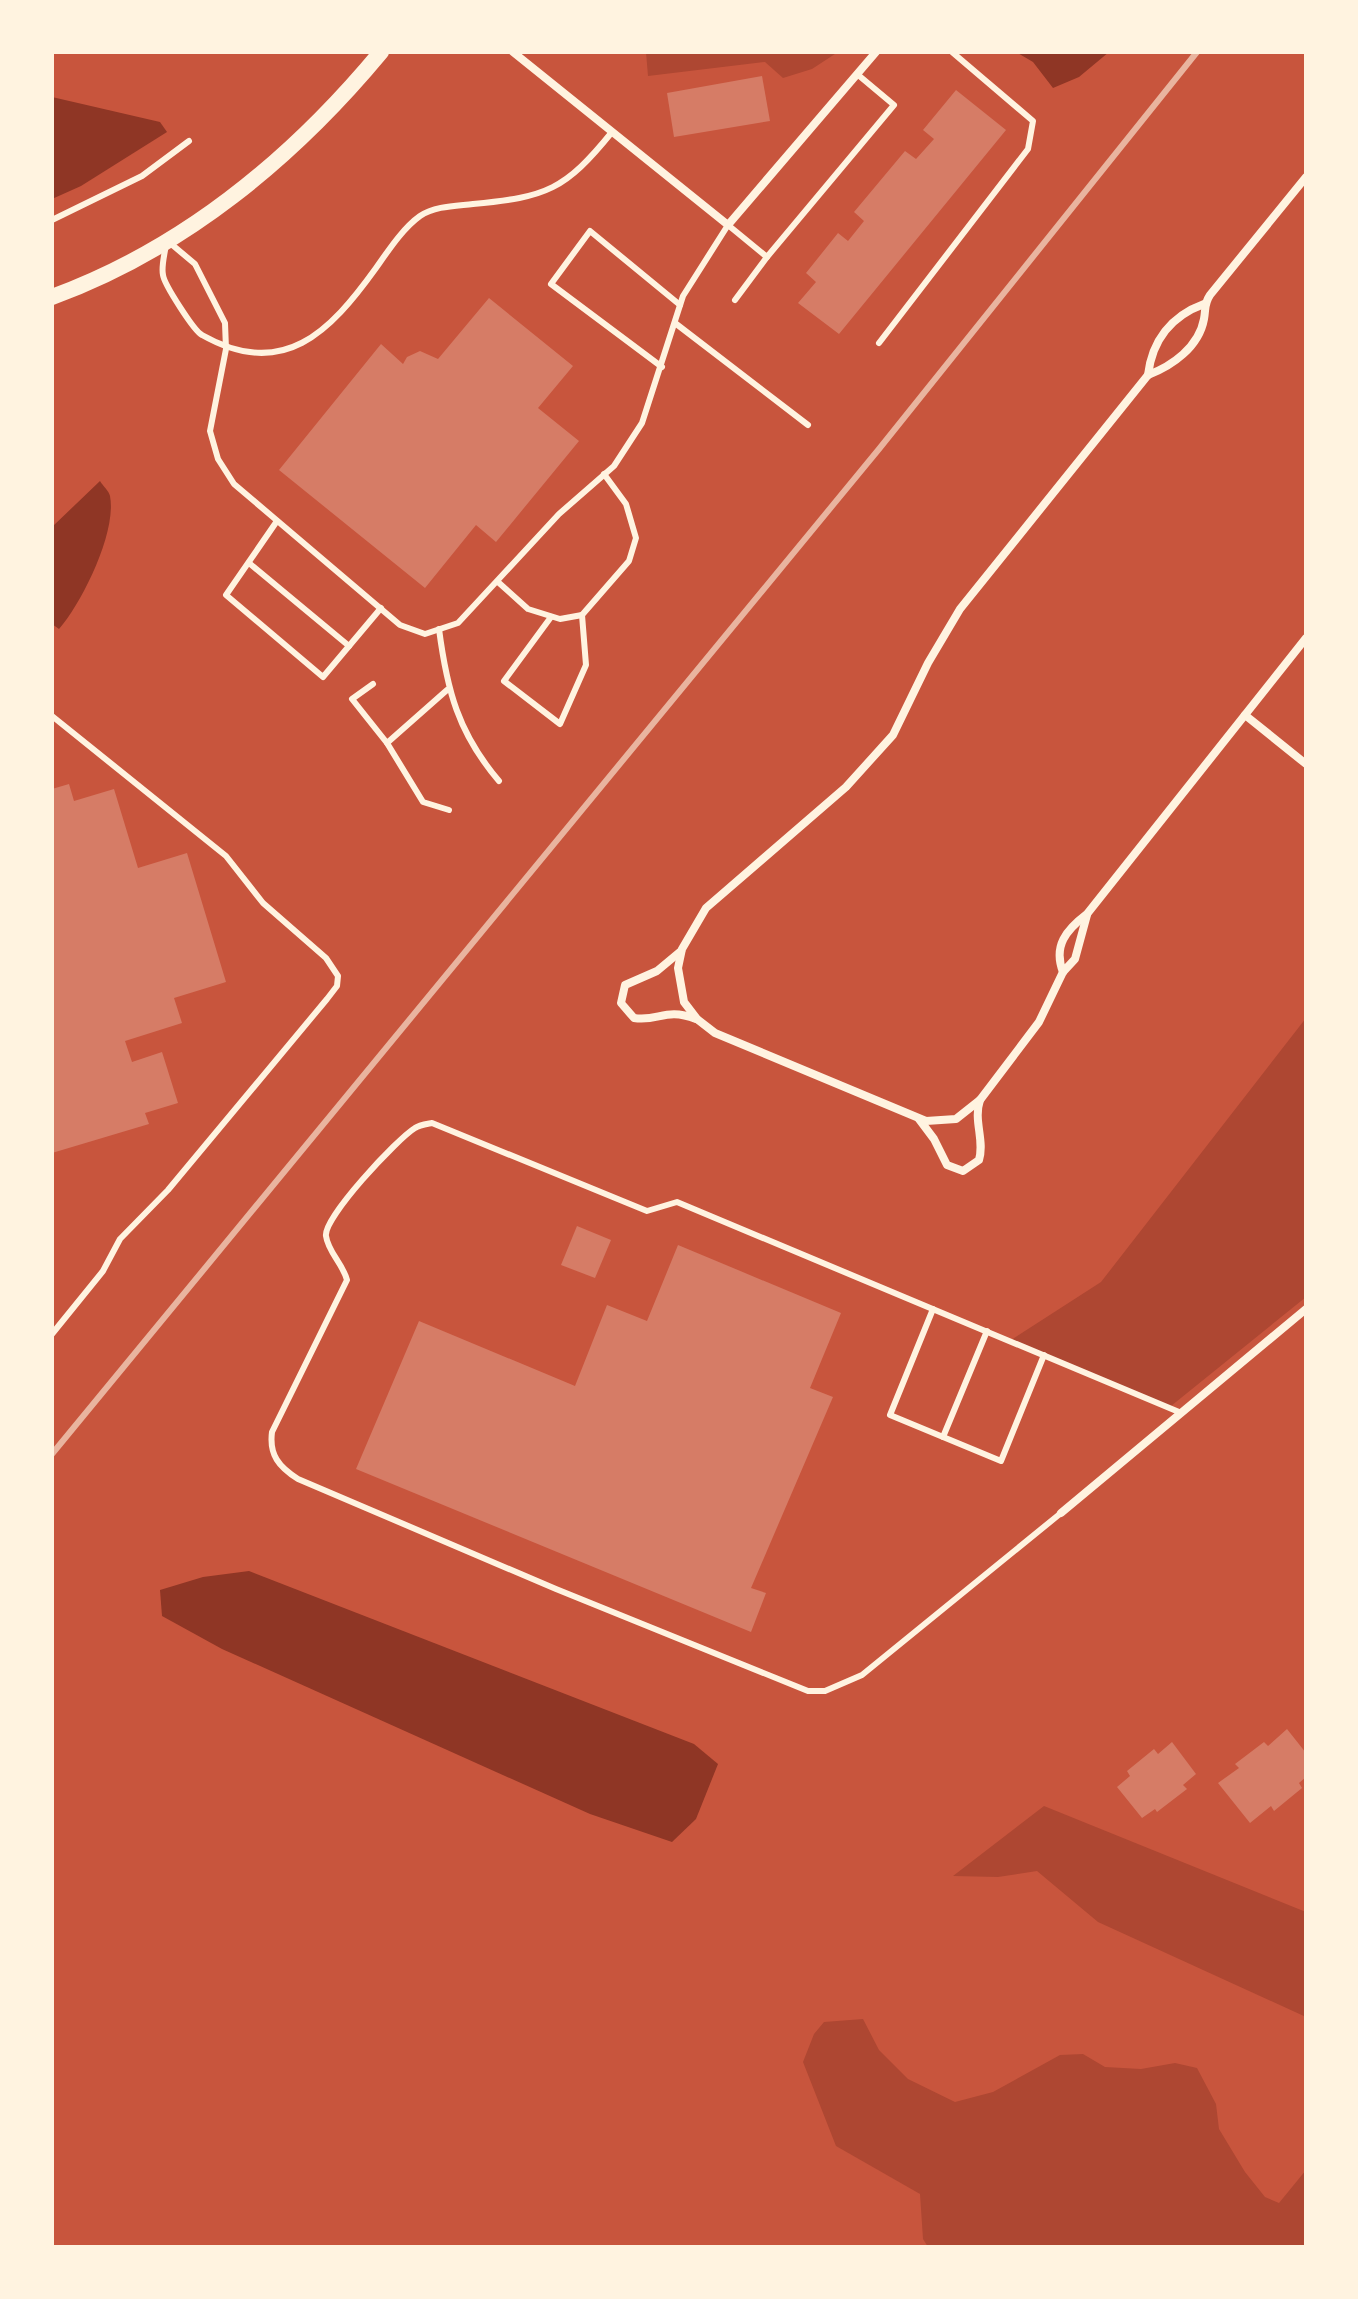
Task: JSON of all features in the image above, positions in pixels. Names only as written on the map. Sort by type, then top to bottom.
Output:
[{"type":"main road","points":[[52,297],[167,241],[263,173],[338,102],[381,52]]},
{"type":"street","points":[[513,52],[728,225],[876,52]]},
{"type":"street","points":[[1148,375],[1157,340],[1174,321],[1204,304],[1306,177]]},
{"type":"street","points":[[1087,914],[1075,959],[1063,972],[1039,1022],[980,1100],[956,1119],[933,1122],[918,1118],[727,1039],[697,1019],[679,1012],[644,1020],[634,1018],[621,1003],[621,994],[632,979],[657,971],[682,949],[706,908],[846,787],[893,735],[928,663],[960,609],[1148,375],[1182,356],[1199,333],[1204,304]]},
{"type":"street","points":[[1063,972],[1058,960],[1064,935],[1087,914],[1306,638]]},
{"type":"street","points":[[1245,715],[1306,764]]},
{"type":"street","points":[[682,949],[679,986],[697,1019]]},
{"type":"street","points":[[918,1118],[934,1139],[947,1165],[963,1171],[979,1160],[982,1151],[976,1126],[980,1100]]},
{"type":"street","points":[[1061,1513],[1306,1309]]},
{"type":"lane","points":[[879,343],[1028,149],[1033,121],[952,52]]},
{"type":"lane","points":[[735,300],[894,105],[857,74]]},
{"type":"lane","points":[[167,241],[163,276],[196,332],[226,349],[261,355],[301,345],[351,303],[419,216],[444,207],[533,197],[579,173],[612,132]]},
{"type":"lane","points":[[52,220],[142,176],[189,141]]},
{"type":"lane","points":[[167,241],[195,264],[225,323],[226,349],[210,431],[218,459],[234,484],[400,625],[425,634],[458,623],[559,514],[604,474],[642,423],[680,305],[728,225],[767,257]]},
{"type":"lane","points":[[662,367],[551,284],[590,231],[680,305]]},
{"type":"lane","points":[[675,323],[808,425]]},
{"type":"lane","points":[[498,582],[528,609],[560,619],[582,615],[629,561],[636,538],[626,504],[604,474]]},
{"type":"lane","points":[[277,521],[226,595],[323,677],[381,608]]},
{"type":"lane","points":[[249,563],[349,646]]},
{"type":"lane","points":[[551,617],[504,681],[560,724],[586,665],[582,615]]},
{"type":"lane","points":[[439,629],[447,690],[477,756],[499,781]]},
{"type":"lane","points":[[373,684],[352,699],[387,743],[423,802],[449,810]]},
{"type":"lane","points":[[387,743],[447,690]]},
{"type":"lane","points":[[52,716],[226,856],[263,903],[326,958],[338,976],[337,986],[327,999],[168,1190],[120,1239],[103,1271],[52,1334]]},
{"type":"lane","points":[[1061,1513],[862,1675],[825,1691],[808,1691],[298,1479],[280,1466],[273,1456],[272,1432],[347,1280],[344,1265],[326,1237],[327,1223],[377,1164],[415,1128],[432,1123],[647,1211],[677,1202],[1179,1412]]},
{"type":"lane","points":[[933,1309],[890,1415],[943,1437],[1001,1461],[1044,1355]]},
{"type":"lane","points":[[943,1437],[987,1331]]},
{"type":"shaded area","points":[[646,52],[838,52],[812,69],[783,78],[765,62],[648,76]]},
{"type":"shaded area","points":[[1016,52],[1109,52],[1079,77],[1053,88],[1033,62]]},
{"type":"shaded area","points":[[52,97],[160,122],[167,132],[81,186],[52,199]]},
{"type":"shaded area","points":[[100,481],[110,496],[111,511],[103,547],[78,602],[59,629],[52,624],[52,527]]},
{"type":"shaded area","points":[[1306,1018],[1306,1297],[1171,1406],[1008,1342],[1101,1282]]},
{"type":"shaded area","points":[[249,1571],[694,1744],[718,1764],[696,1819],[672,1842],[590,1814],[222,1649],[162,1616],[160,1590],[203,1577]]},
{"type":"shaded area","points":[[1044,1806],[1306,1912],[1306,2017],[1098,1922],[1037,1871],[998,1877],[953,1876]]},
{"type":"shaded area","points":[[863,2019],[879,2050],[908,2079],[955,2102],[993,2092],[1060,2055],[1083,2054],[1105,2067],[1141,2069],[1175,2063],[1197,2068],[1216,2104],[1219,2129],[1245,2172],[1265,2197],[1279,2203],[1306,2170],[1306,2247],[928,2247],[923,2239],[920,2194],[836,2146],[803,2062],[814,2034],[824,2022]]},
{"type":"building","points":[[762,76],[770,121],[674,137],[667,93]]},
{"type":"building","points":[[956,90],[1006,130],[839,334],[798,303],[816,282],[806,273],[838,233],[848,241],[864,221],[854,212],[905,151],[916,159],[934,139],[923,130]]},
{"type":"building","points":[[489,298],[573,366],[538,408],[579,441],[496,542],[476,525],[425,588],[279,470],[381,344],[403,364],[407,357],[420,351],[438,359]]},
{"type":"building","points":[[69,784],[74,801],[114,789],[138,868],[187,853],[226,982],[174,998],[182,1023],[125,1041],[132,1062],[162,1052],[178,1103],[145,1113],[149,1124],[52,1153],[52,789]]},
{"type":"building","points":[[577,1226],[611,1240],[595,1278],[561,1265]]},
{"type":"building","points":[[678,1245],[841,1313],[810,1388],[833,1397],[751,1588],[766,1593],[751,1632],[356,1469],[419,1321],[575,1386],[607,1305],[647,1321]]},
{"type":"building","points":[[1287,1729],[1306,1753],[1306,1777],[1299,1783],[1302,1788],[1274,1811],[1271,1806],[1250,1823],[1218,1783],[1239,1768],[1235,1764],[1264,1742],[1268,1746]]},
{"type":"building","points":[[1172,1742],[1196,1774],[1183,1785],[1187,1789],[1157,1812],[1155,1809],[1142,1818],[1117,1787],[1130,1776],[1127,1771],[1154,1749],[1158,1754]]},
{"type":"railway","points":[[52,1454],[879,449],[1197,52]]}]
